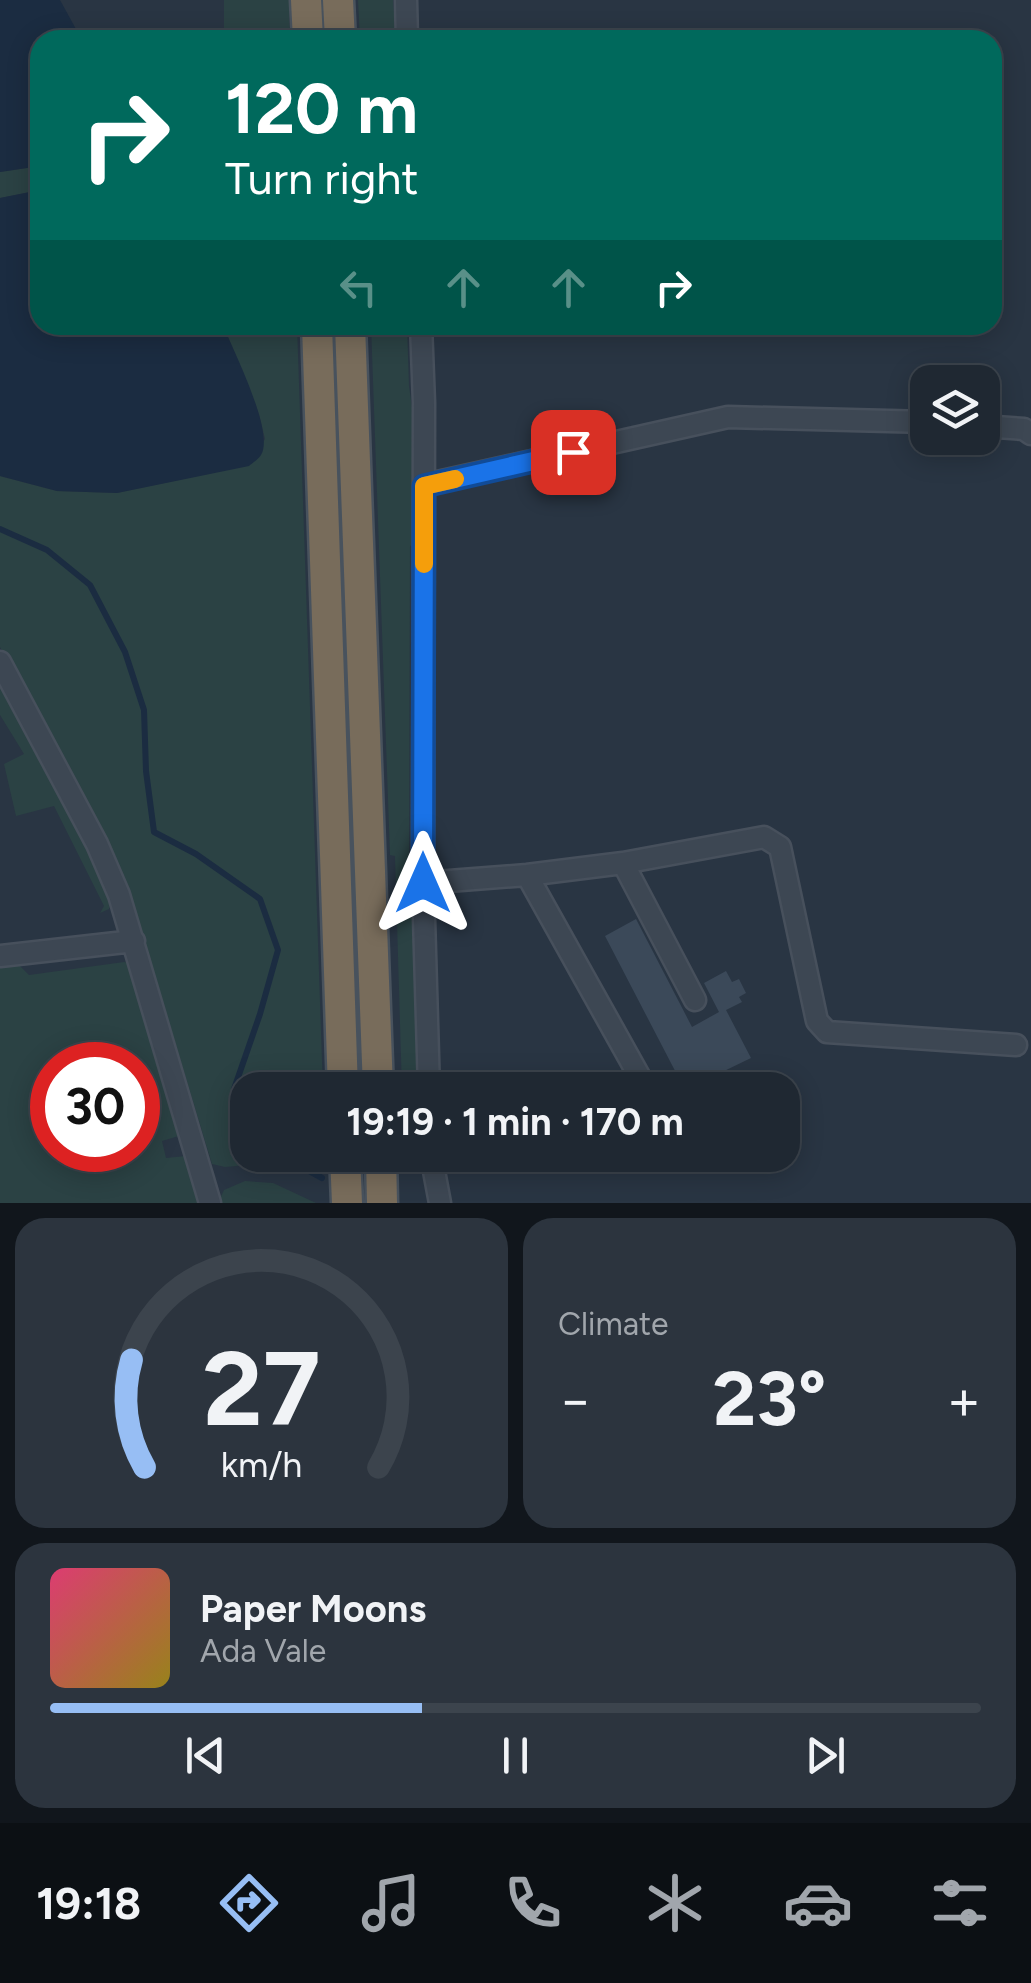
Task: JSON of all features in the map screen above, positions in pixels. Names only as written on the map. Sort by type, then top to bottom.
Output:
[{"type":"highway","points":[[306,0],[308,30]]},
{"type":"highway","points":[[338,0],[340,30]]},
{"type":"highway","points":[[318,335],[342,1072]]},
{"type":"highway","points":[[350,335],[377,1072]]},
{"type":"highway","points":[[346,1172],[347,1203]]},
{"type":"highway","points":[[381,1172],[382,1203]]},
{"type":"street","points":[[406,0],[407,30]]},
{"type":"street","points":[[421,335],[423,883],[428,1072]]},
{"type":"street","points":[[424,486],[728,417],[910,422]]},
{"type":"street","points":[[1000,427],[1024,429],[1031,434]]},
{"type":"street","points":[[0,662],[97,844],[119,895],[210,1203]]},
{"type":"street","points":[[423,883],[623,863],[764,837],[780,847],[817,1021],[827,1032],[1016,1045]]},
{"type":"street","points":[[623,863],[695,1000]]},
{"type":"street","points":[[527,875],[637,1072]]},
{"type":"street","points":[[0,956],[134,942]]},
{"type":"street","points":[[435,1172],[440,1203]]},
{"type":"green space","points":[[224,0],[289,0],[290,30],[224,30]]},
{"type":"green space","points":[[358,0],[393,0],[395,30],[360,30]]},
{"type":"green space","points":[[30,168],[30,192],[0,198],[0,172]]},
{"type":"green space","points":[[227,335],[297,335],[322,1072],[230,1072],[230,1167],[225,1167],[212,1164],[127,884],[0,647],[0,476],[57,491],[117,493],[249,465],[265,439]]},
{"type":"green space","points":[[371,335],[407,335],[413,414],[415,544],[410,546],[409,872],[415,873],[420,1072],[401,1072],[395,856],[390,855]]},
{"type":"green space","points":[[0,678],[84,832],[108,892],[109,909],[100,913],[104,906],[54,806],[16,816],[4,764],[24,754],[0,715]]},
{"type":"green space","points":[[130,963],[154,1042],[30,1042],[30,1172],[160,1172],[160,1062],[182,1135],[162,1141],[166,1158],[186,1156],[199,1203],[0,1203],[0,967],[19,965],[29,975]]},
{"type":"green space","points":[[245,1181],[273,1183],[316,1203],[218,1203],[224,1190]]},
{"type":"water","points":[[0,0],[60,0],[76,30],[30,30],[30,168],[0,172]]},
{"type":"water","points":[[30,192],[30,335],[227,335],[258,410],[264,444],[261,455],[249,466],[117,493],[57,491],[0,476],[0,198]]},
{"type":"building","points":[[636,919],[692,1027],[719,1012],[704,983],[726,971],[732,982],[739,979],[746,993],[739,997],[742,1002],[726,1010],[751,1058],[722,1072],[676,1072],[605,936]]},
{"type":"waterway","points":[[0,529],[47,550],[90,585],[125,652],[144,710],[154,832],[196,854],[260,899],[278,950],[240,1072]]},
{"type":"waterway","points":[[311,1172],[322,1178]]},
{"type":"slow traffic","points":[[424,564],[424,486],[455,479]]},
{"type":"route","points":[[423,883],[424,486],[573,452]]}]
